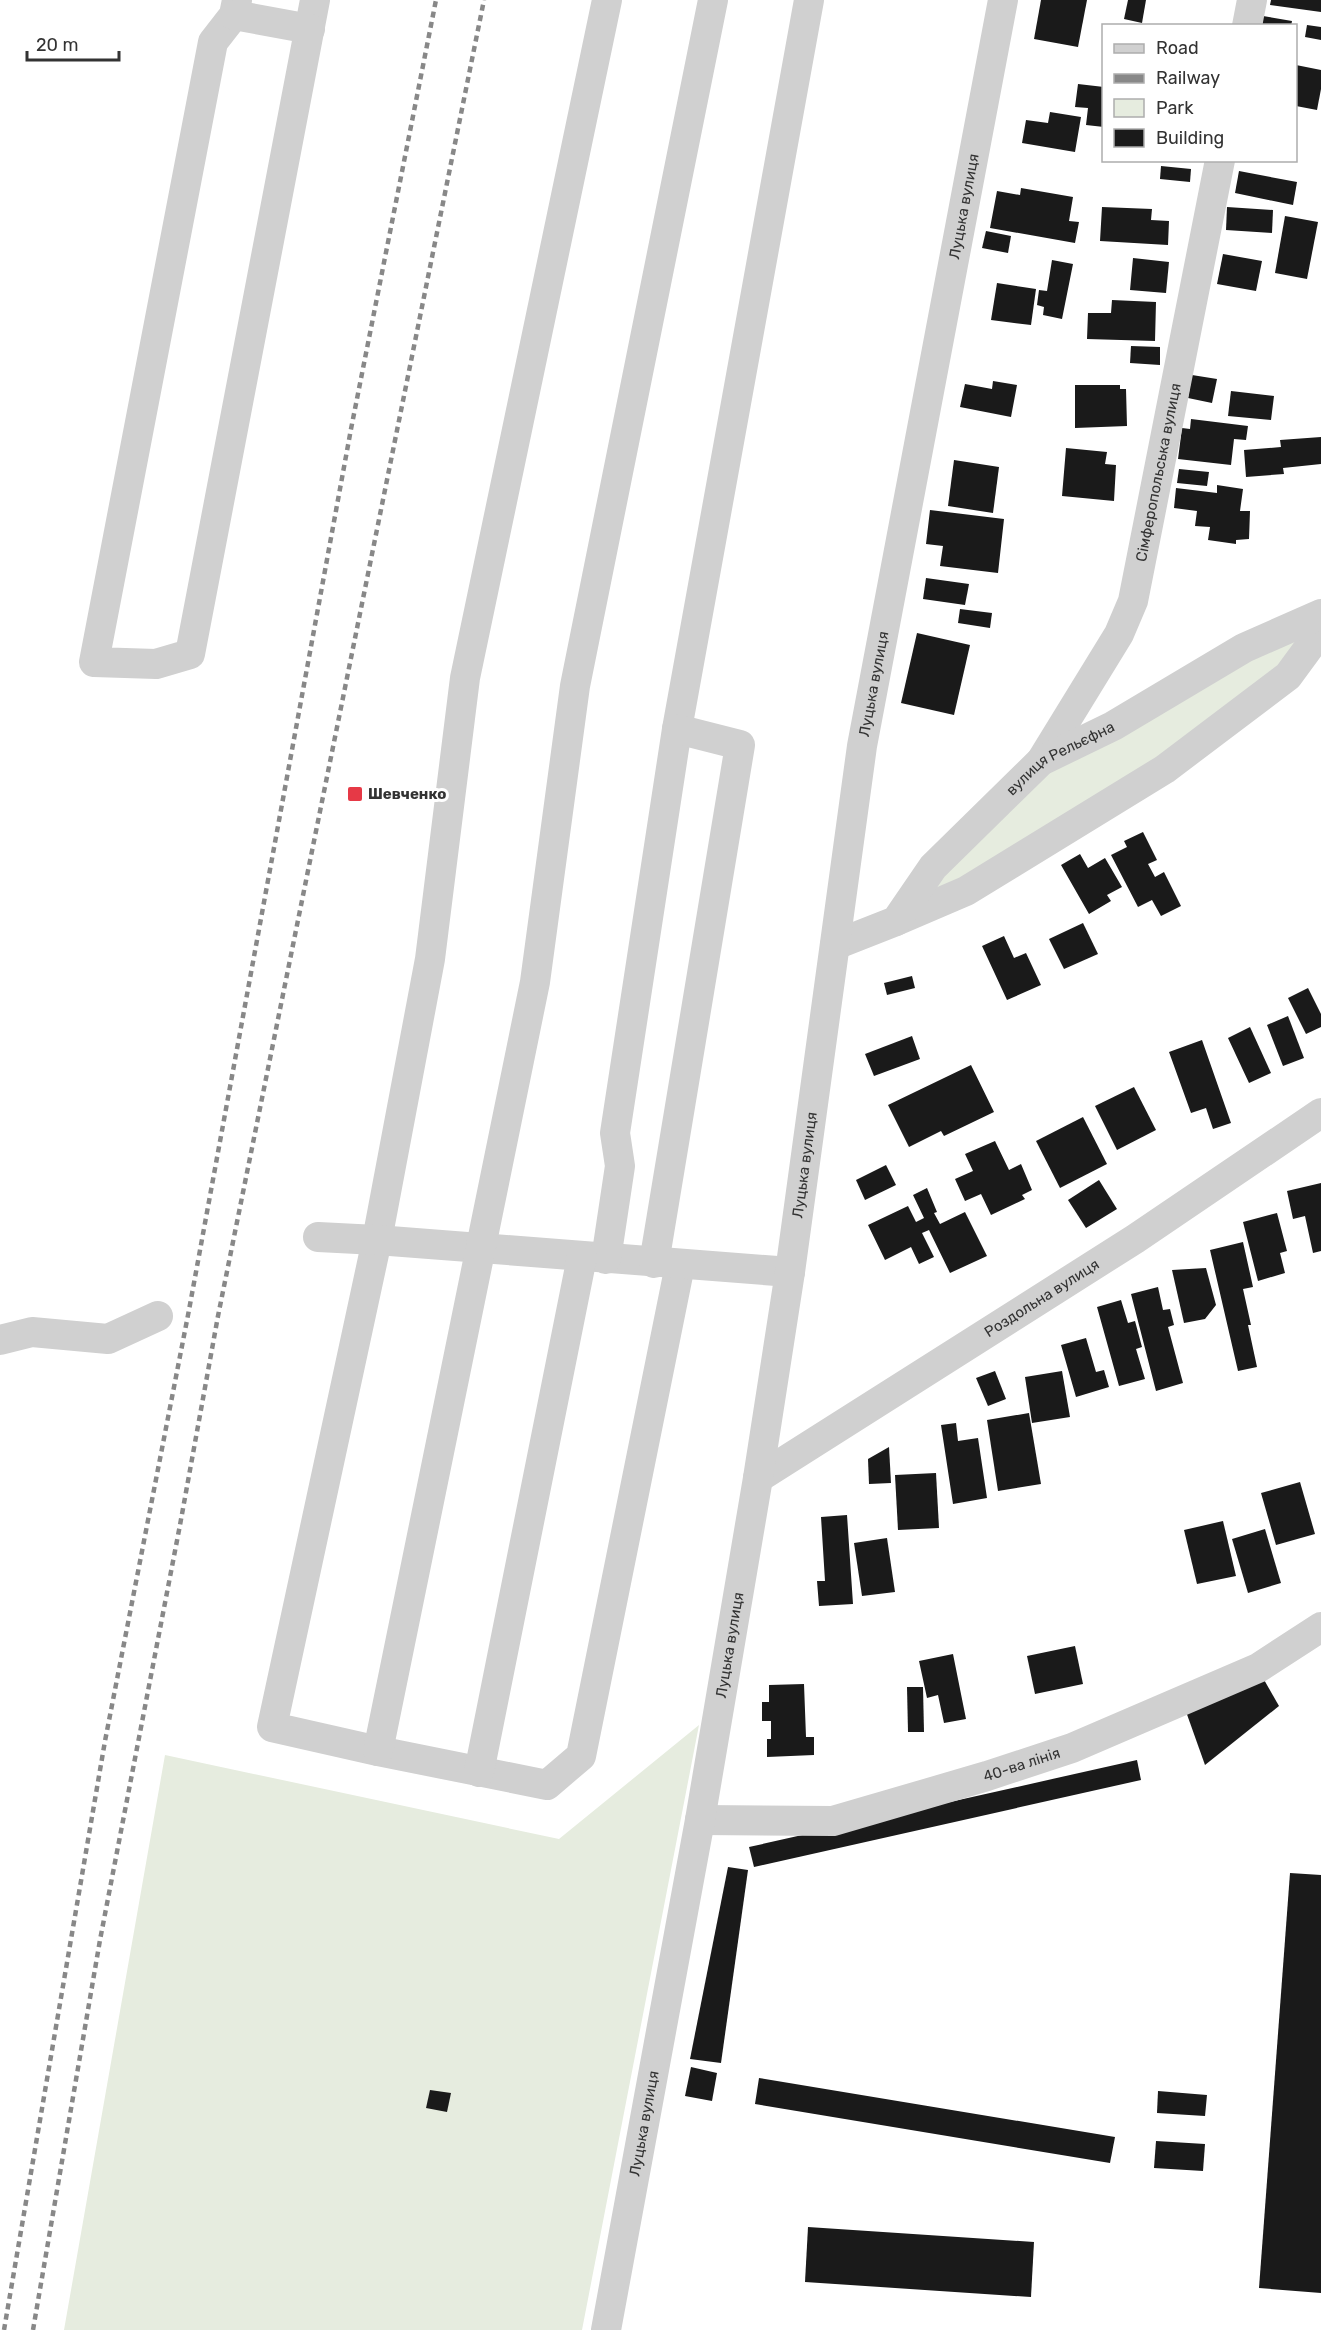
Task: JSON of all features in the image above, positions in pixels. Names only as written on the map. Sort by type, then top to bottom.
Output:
[{"type":"street","points":[[607,0],[465,678],[430,959],[377,1240],[272,1727],[547,1785],[581,1756],[667,1264],[740,745],[677,729]]},
{"type":"street","points":[[378,1751],[535,982],[575,686],[713,0]]},
{"type":"street","points":[[479,1772],[594,1258],[620,1166],[615,1133],[677,729],[809,0]]},
{"type":"street","name":"Луцька вулиця","points":[[606,2330],[700,1820],[758,1478],[790,1272],[861,746],[1003,0]]},
{"type":"street","points":[[1247,24],[1252,0]]},
{"type":"street","points":[[236,7],[312,14],[190,654],[156,664],[94,662],[213,42],[236,7]]},
{"type":"street","name":"Сімферопольська вулиця","points":[[1041,761],[1119,634],[1133,601],[1220,162]]},
{"type":"street","name":"вулиця Рельєфна","points":[[896,921],[933,867],[1041,761],[1113,726],[1244,648],[1321,614]]},
{"type":"street","points":[[835,945],[966,891],[1050,842],[1165,769],[1288,676],[1321,631]]},
{"type":"street","name":"Роздольна вулиця","points":[[758,1478],[1135,1239],[1321,1113]]},
{"type":"street","points":[[318,1237],[790,1272]]},
{"type":"street","points":[[0,1340],[32,1332],[108,1339],[158,1316]]},
{"type":"street","name":"40-ва лінія","points":[[700,1820],[833,1821],[987,1776],[1072,1748],[1258,1668],[1321,1627]]},
{"type":"green space","points":[[1310,632],[1283,672],[1165,760],[917,906],[942,871],[1045,771],[1248,656]]},
{"type":"green space","points":[[699,1725],[582,2330],[64,2330],[165,1755],[559,1839]]},
{"type":"building","points":[[1041,0],[1087,0],[1078,47],[1034,39]]},
{"type":"building","points":[[1128,0],[1146,0],[1142,23],[1124,19]]},
{"type":"building","points":[[1271,0],[1321,0],[1321,12],[1270,5]]},
{"type":"building","points":[[1263,16],[1292,21],[1291,24],[1262,24]]},
{"type":"building","points":[[1307,25],[1321,27],[1321,40],[1305,37]]},
{"type":"building","points":[[1297,65],[1321,70],[1321,89],[1317,110],[1297,106]]},
{"type":"building","points":[[1078,84],[1102,87],[1102,127],[1086,125],[1088,108],[1075,107]]},
{"type":"building","points":[[1050,112],[1081,117],[1075,152],[1022,143],[1026,120],[1048,123]]},
{"type":"building","points":[[1161,166],[1191,169],[1190,182],[1160,179]]},
{"type":"building","points":[[1239,171],[1297,182],[1293,205],[1235,193]]},
{"type":"building","points":[[1021,188],[1073,197],[1069,221],[1079,222],[1075,243],[990,228],[997,191],[1020,195]]},
{"type":"building","points":[[1102,207],[1152,209],[1151,220],[1169,221],[1168,245],[1100,241]]},
{"type":"building","points":[[1227,207],[1273,210],[1272,233],[1226,230]]},
{"type":"building","points":[[1285,216],[1318,222],[1307,279],[1275,273]]},
{"type":"building","points":[[986,231],[1011,236],[1008,253],[982,248]]},
{"type":"building","points":[[1223,254],[1262,261],[1256,291],[1217,284]]},
{"type":"building","points":[[1133,258],[1169,262],[1166,293],[1130,290]]},
{"type":"building","points":[[1052,260],[1073,264],[1062,319],[1043,315],[1044,307],[1037,305],[1039,290],[1047,291]]},
{"type":"building","points":[[997,283],[1036,289],[1031,325],[991,320]]},
{"type":"building","points":[[1112,300],[1156,302],[1155,341],[1087,339],[1088,313],[1111,313]]},
{"type":"building","points":[[1131,346],[1160,347],[1160,365],[1130,363]]},
{"type":"building","points":[[1192,375],[1217,379],[1212,403],[1188,398]]},
{"type":"building","points":[[993,381],[1017,385],[1011,417],[960,407],[965,384],[992,389]]},
{"type":"building","points":[[1075,385],[1120,385],[1120,389],[1126,389],[1127,426],[1075,428]]},
{"type":"building","points":[[1231,391],[1274,396],[1271,420],[1228,416]]},
{"type":"building","points":[[1191,419],[1248,426],[1246,440],[1234,439],[1231,465],[1178,459],[1182,428],[1190,429]]},
{"type":"building","points":[[1321,437],[1321,464],[1283,468],[1284,474],[1246,477],[1244,450],[1281,447],[1280,440]]},
{"type":"building","points":[[1066,448],[1107,452],[1105,464],[1116,465],[1114,501],[1062,496]]},
{"type":"building","points":[[954,460],[999,467],[993,513],[948,506]]},
{"type":"building","points":[[1179,469],[1209,472],[1207,486],[1177,483]]},
{"type":"building","points":[[1217,485],[1243,489],[1240,511],[1250,511],[1249,539],[1236,540],[1236,544],[1208,540],[1210,527],[1195,526],[1197,511],[1174,508],[1176,488],[1217,493]]},
{"type":"building","points":[[930,510],[1004,519],[998,573],[940,566],[943,546],[926,544]]},
{"type":"building","points":[[926,578],[969,584],[965,605],[923,599]]},
{"type":"building","points":[[960,609],[992,613],[990,628],[958,623]]},
{"type":"building","points":[[917,633],[970,645],[954,715],[901,703]]},
{"type":"building","points":[[1143,832],[1157,860],[1148,864],[1155,877],[1164,872],[1181,906],[1161,916],[1152,900],[1138,907],[1111,855],[1127,847],[1124,841]]},
{"type":"building","points":[[1080,854],[1088,868],[1105,858],[1122,887],[1107,895],[1111,901],[1089,914],[1061,865]]},
{"type":"building","points":[[1083,923],[1098,954],[1064,969],[1049,939]]},
{"type":"building","points":[[1004,936],[1014,958],[1026,953],[1041,985],[1007,1000],[982,946]]},
{"type":"building","points":[[912,976],[915,988],[887,995],[884,983]]},
{"type":"building","points":[[1308,988],[1321,1014],[1321,1027],[1306,1034],[1288,998]]},
{"type":"building","points":[[1288,1016],[1304,1058],[1283,1066],[1267,1025]]},
{"type":"building","points":[[1250,1027],[1271,1073],[1249,1083],[1228,1038]]},
{"type":"building","points":[[912,1036],[920,1059],[874,1076],[865,1054]]},
{"type":"building","points":[[1202,1040],[1231,1123],[1213,1129],[1206,1108],[1191,1113],[1169,1052]]},
{"type":"building","points":[[971,1065],[994,1112],[944,1136],[941,1131],[909,1147],[888,1105]]},
{"type":"building","points":[[1134,1087],[1156,1130],[1117,1150],[1095,1106]]},
{"type":"building","points":[[1083,1117],[1107,1164],[1060,1188],[1036,1141]]},
{"type":"building","points":[[995,1141],[1009,1170],[1021,1164],[1032,1190],[1022,1195],[1025,1199],[991,1215],[981,1194],[965,1201],[955,1179],[973,1171],[965,1154]]},
{"type":"building","points":[[886,1165],[896,1185],[865,1200],[856,1180]]},
{"type":"building","points":[[1099,1180],[1117,1209],[1086,1228],[1068,1200]]},
{"type":"building","points":[[1321,1183],[1321,1251],[1313,1253],[1305,1216],[1293,1219],[1287,1191]]},
{"type":"building","points":[[927,1188],[937,1212],[934,1213],[940,1224],[965,1212],[987,1256],[950,1273],[929,1230],[922,1233],[934,1257],[919,1264],[911,1247],[885,1260],[868,1225],[908,1206],[916,1222],[924,1218],[913,1195]]},
{"type":"building","points":[[1277,1213],[1287,1251],[1280,1253],[1285,1273],[1258,1281],[1243,1222]]},
{"type":"building","points":[[1243,1242],[1253,1287],[1243,1289],[1257,1367],[1238,1371],[1210,1250]]},
{"type":"building","points":[[1206,1268],[1216,1305],[1205,1319],[1184,1323],[1172,1270]]},
{"type":"building","points":[[1158,1287],[1163,1310],[1170,1309],[1174,1325],[1168,1327],[1183,1383],[1156,1391],[1131,1294]]},
{"type":"building","points":[[1121,1300],[1128,1323],[1135,1321],[1142,1347],[1136,1349],[1145,1379],[1119,1386],[1097,1307]]},
{"type":"building","points":[[1086,1338],[1096,1372],[1104,1370],[1109,1387],[1076,1397],[1061,1345]]},
{"type":"building","points":[[995,1371],[1006,1399],[988,1406],[976,1378]]},
{"type":"building","points":[[1062,1371],[1070,1417],[1032,1423],[1025,1377]]},
{"type":"building","points":[[1029,1413],[1041,1484],[998,1491],[987,1420]]},
{"type":"building","points":[[956,1423],[958,1441],[978,1438],[987,1498],[953,1504],[941,1425]]},
{"type":"building","points":[[889,1447],[891,1483],[869,1484],[868,1459]]},
{"type":"building","points":[[936,1473],[939,1528],[898,1530],[895,1475]]},
{"type":"building","points":[[1300,1482],[1315,1534],[1276,1545],[1261,1493]]},
{"type":"building","points":[[847,1515],[853,1604],[819,1606],[817,1581],[825,1581],[821,1517]]},
{"type":"building","points":[[1223,1521],[1236,1576],[1197,1584],[1184,1530]]},
{"type":"building","points":[[1265,1529],[1281,1583],[1248,1593],[1232,1539]]},
{"type":"building","points":[[887,1538],[895,1592],[862,1596],[854,1543]]},
{"type":"building","points":[[1075,1646],[1083,1684],[1035,1694],[1027,1656]]},
{"type":"building","points":[[953,1654],[966,1719],[944,1723],[938,1695],[927,1698],[919,1661]]},
{"type":"building","points":[[1259,1671],[1279,1706],[1205,1765],[1184,1706]]},
{"type":"building","points":[[804,1684],[806,1737],[814,1737],[814,1755],[767,1757],[767,1739],[771,1739],[771,1721],[762,1721],[762,1702],[769,1702],[769,1685]]},
{"type":"building","points":[[907,1687],[923,1687],[924,1732],[908,1732]]},
{"type":"building","points":[[1137,1760],[1141,1780],[754,1867],[749,1847]]},
{"type":"building","points":[[728,1867],[748,1870],[721,2063],[690,2059]]},
{"type":"building","points":[[1290,1873],[1321,1875],[1321,2293],[1259,2288]]},
{"type":"building","points":[[691,2067],[717,2073],[712,2101],[685,2096]]},
{"type":"building","points":[[759,2078],[1115,2137],[1110,2163],[755,2104]]},
{"type":"building","points":[[430,2090],[451,2093],[447,2112],[426,2108]]},
{"type":"building","points":[[1158,2091],[1207,2095],[1205,2116],[1157,2113]]},
{"type":"building","points":[[1156,2141],[1205,2144],[1203,2171],[1154,2168]]},
{"type":"building","points":[[808,2227],[1034,2242],[1031,2297],[805,2282]]},
{"type":"railway","points":[[4,2330],[105,1741],[189,1310],[351,429],[436,0]]},
{"type":"railway","points":[[33,2330],[100,1940],[218,1316],[484,0]]},
{"type":"place","name":"Шевченко","points":[[355,794]]}]
